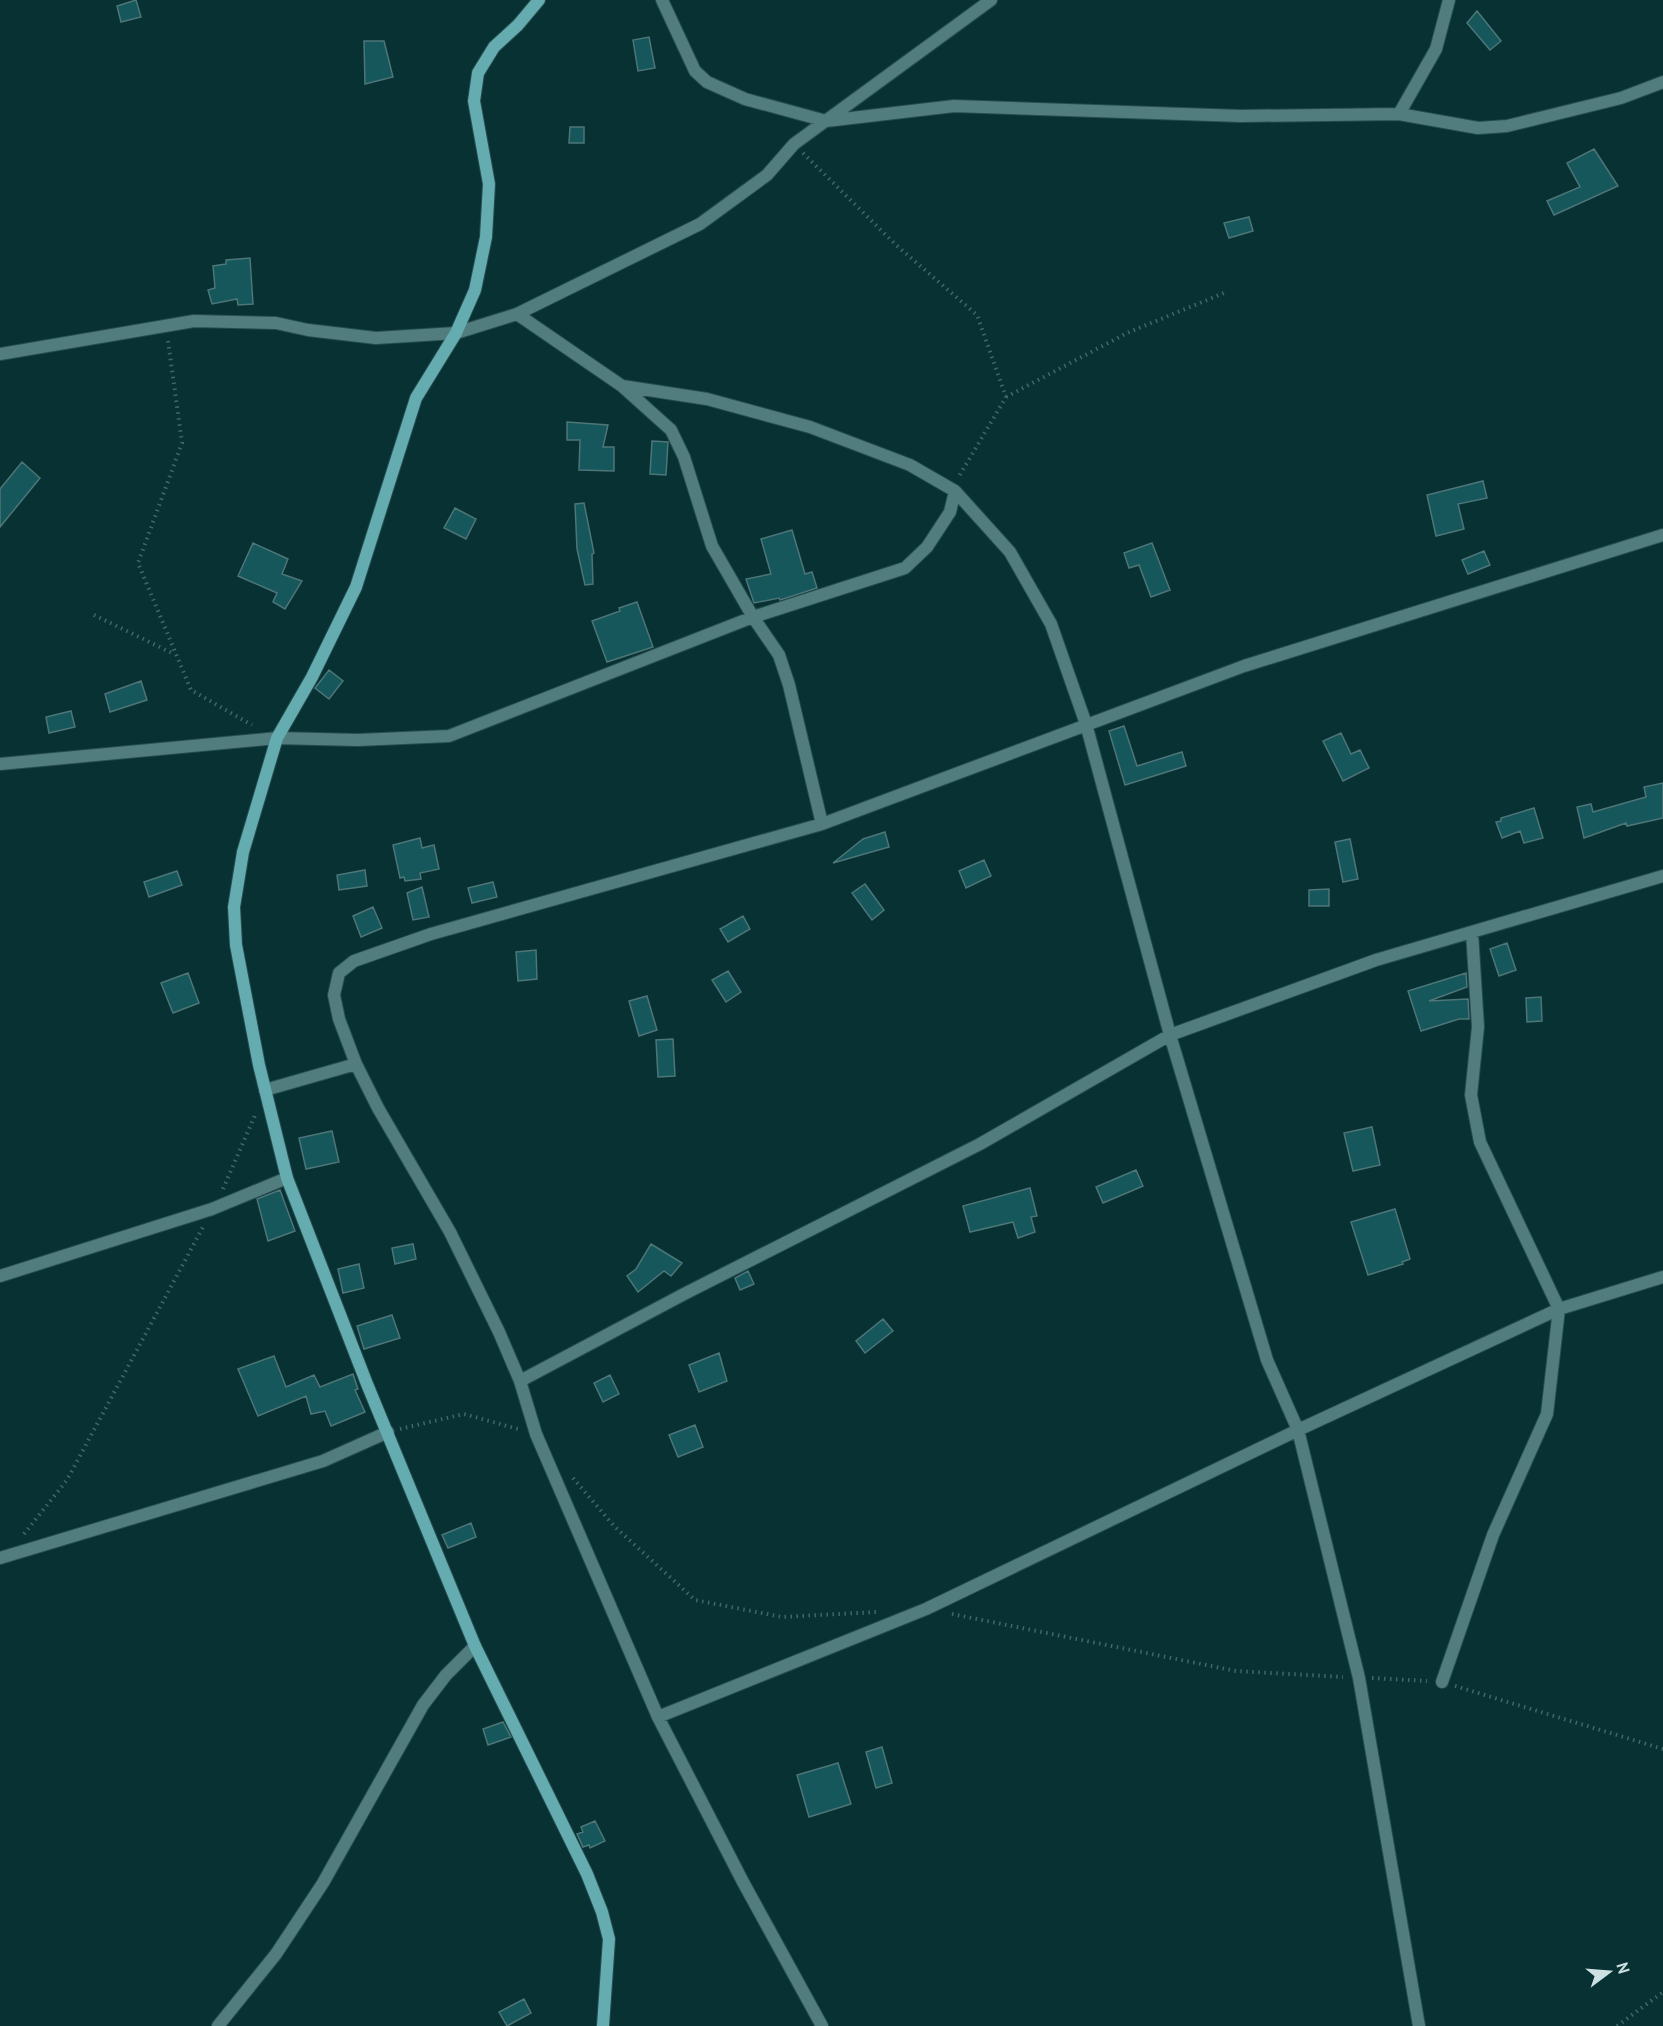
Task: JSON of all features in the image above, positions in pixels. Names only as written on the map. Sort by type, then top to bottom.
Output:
[{"type":"main road","points":[[539,0],[495,47],[478,73],[474,101],[489,184],[486,237],[476,290],[456,333],[416,398],[356,587],[312,676],[276,738],[243,852],[234,907],[236,945],[265,1090],[287,1178],[475,1646],[587,1874],[602,1912],[609,1939],[603,2026]]},
{"type":"street","points":[[662,0],[695,71],[707,82],[745,99],[825,121],[954,106],[1241,116],[1399,114],[1478,128],[1507,126],[1621,98],[1663,82]]},
{"type":"street","points":[[0,354],[194,321],[276,323],[309,330],[376,338],[456,333],[517,314],[700,224],[767,175],[794,144],[991,0]]},
{"type":"street","points":[[1399,114],[1436,49],[1449,0]]},
{"type":"street","points":[[517,314],[622,386],[671,430],[684,457],[712,546],[753,617],[779,655],[789,685],[822,824]]},
{"type":"street","points":[[622,386],[707,399],[810,427],[910,465],[955,491],[1010,552],[1051,624],[1086,724],[1170,1035],[1268,1360],[1298,1430],[1359,1678],[1419,2026]]},
{"type":"street","points":[[0,764],[276,738],[348,741],[449,736],[753,617],[904,568],[927,547],[950,512],[955,491]]},
{"type":"street","points":[[822,2026],[743,1882],[658,1718],[536,1434],[520,1381],[499,1332],[450,1232],[378,1108],[356,1064],[339,1019],[334,995],[339,973],[354,961],[431,934],[822,824],[1244,666],[1663,535]]},
{"type":"street","points":[[520,1381],[686,1293],[980,1144],[1170,1035],[1376,960],[1663,876]]},
{"type":"street","points":[[1442,1682],[1493,1535],[1547,1414],[1559,1309],[1480,1142],[1471,1095],[1478,1027],[1472,932]]},
{"type":"street","points":[[265,1090],[356,1064]]},
{"type":"street","points":[[0,1276],[212,1209],[287,1178]]},
{"type":"street","points":[[658,1718],[926,1609],[1298,1430],[1559,1309],[1663,1277]]},
{"type":"street","points":[[2,1560],[323,1461],[388,1432]]},
{"type":"street","points":[[218,2026],[276,1954],[323,1883],[423,1706],[446,1675],[475,1646]]},
{"type":"path","points":[[794,144],[896,245],[977,315],[1006,397]]},
{"type":"path","points":[[955,491],[959,475],[1006,397],[1127,333],[1224,293]]},
{"type":"path","points":[[166,324],[182,442],[138,563],[155,600],[174,654],[191,690],[276,738]]},
{"type":"path","points":[[94,615],[174,654]]},
{"type":"path","points":[[2,1560],[67,1480],[230,1175],[265,1090]]},
{"type":"path","points":[[388,1432],[464,1414],[536,1434]]},
{"type":"path","points":[[571,1476],[614,1526],[695,1600],[782,1617],[878,1612]]},
{"type":"path","points":[[926,1609],[1236,1671],[1442,1682],[1663,1749]]},
{"type":"path","points":[[1617,2026],[1663,1992]]},
{"type":"building","points":[[136,0],[141,17],[121,22],[117,6]]},
{"type":"building","points":[[1477,11],[1501,41],[1490,50],[1467,23]]},
{"type":"building","points":[[649,37],[655,68],[638,71],[633,40]]},
{"type":"building","points":[[364,41],[384,41],[393,77],[365,84]]},
{"type":"building","points":[[570,127],[584,127],[584,143],[569,143]]},
{"type":"building","points":[[1594,149],[1618,186],[1554,215],[1547,201],[1580,187],[1567,163]]},
{"type":"building","points":[[1249,217],[1253,231],[1229,238],[1224,223]]},
{"type":"building","points":[[250,258],[253,304],[238,305],[237,299],[212,304],[208,290],[215,288],[213,266],[226,264],[226,260]]},
{"type":"building","points":[[567,422],[608,425],[603,447],[614,447],[614,471],[579,470],[580,440],[567,440]]},
{"type":"building","points":[[652,441],[668,442],[666,475],[650,474]]},
{"type":"building","points":[[22,462],[40,478],[0,527],[0,489]]},
{"type":"building","points":[[1483,481],[1487,498],[1458,504],[1464,529],[1436,536],[1427,495]]},
{"type":"building","points":[[584,503],[594,553],[592,554],[593,584],[585,585],[577,549],[575,504]]},
{"type":"building","points":[[455,508],[476,519],[466,539],[444,528]]},
{"type":"building","points":[[792,530],[805,574],[812,572],[817,588],[780,600],[779,598],[754,603],[746,579],[771,574],[761,539]]},
{"type":"building","points":[[253,543],[288,559],[282,574],[302,581],[285,609],[273,602],[277,593],[238,576]]},
{"type":"building","points":[[1152,543],[1170,590],[1151,597],[1139,565],[1129,568],[1124,553]]},
{"type":"building","points":[[1484,551],[1490,565],[1468,574],[1462,560]]},
{"type":"building","points":[[637,602],[653,647],[607,662],[592,621]]},
{"type":"building","points":[[329,670],[343,681],[329,699],[315,688]]},
{"type":"building","points":[[141,681],[147,700],[110,712],[105,694]]},
{"type":"building","points":[[71,711],[75,727],[49,733],[46,717]]},
{"type":"building","points":[[1124,726],[1137,766],[1182,752],[1186,766],[1125,785],[1109,731]]},
{"type":"building","points":[[1341,733],[1351,754],[1360,750],[1369,768],[1343,781],[1323,741]]},
{"type":"building","points":[[1663,783],[1663,818],[1627,826],[1626,823],[1584,838],[1577,807],[1591,804],[1593,812],[1646,797],[1644,787]]},
{"type":"building","points":[[1534,808],[1543,838],[1524,843],[1520,831],[1502,838],[1496,822],[1501,821],[1501,818]]},
{"type":"building","points":[[885,832],[889,847],[833,863],[863,839]]},
{"type":"building","points":[[420,838],[422,848],[434,845],[439,869],[420,873],[421,879],[405,881],[404,877],[400,878],[393,845]]},
{"type":"building","points":[[1350,839],[1358,879],[1343,882],[1335,842]]},
{"type":"building","points":[[984,860],[991,876],[966,888],[959,871]]},
{"type":"building","points":[[365,870],[367,886],[339,890],[337,875]]},
{"type":"building","points":[[177,871],[182,885],[149,897],[144,882]]},
{"type":"building","points":[[493,882],[497,897],[472,903],[468,888]]},
{"type":"building","points":[[865,884],[884,910],[872,920],[852,893]]},
{"type":"building","points":[[422,887],[429,917],[413,920],[407,893]]},
{"type":"building","points":[[1329,889],[1329,906],[1309,906],[1309,890]]},
{"type":"building","points":[[373,907],[382,928],[361,937],[353,916]]},
{"type":"building","points":[[743,916],[750,929],[728,942],[720,929]]},
{"type":"building","points":[[1507,943],[1516,970],[1499,976],[1490,949]]},
{"type":"building","points":[[536,950],[537,979],[518,981],[516,952]]},
{"type":"building","points":[[728,971],[741,992],[726,1002],[712,980]]},
{"type":"building","points":[[188,973],[199,1003],[173,1013],[161,983]]},
{"type":"building","points":[[1466,973],[1467,987],[1429,1001],[1468,999],[1469,1019],[1459,1019],[1421,1031],[1408,991]]},
{"type":"building","points":[[647,996],[657,1030],[639,1036],[629,1001]]},
{"type":"building","points":[[1541,997],[1542,1021],[1527,1022],[1526,998]]},
{"type":"building","points":[[673,1039],[675,1076],[658,1077],[656,1040]]},
{"type":"building","points":[[1372,1127],[1380,1165],[1353,1171],[1344,1133]]},
{"type":"building","points":[[332,1131],[339,1162],[306,1169],[299,1138]]},
{"type":"building","points":[[1136,1170],[1143,1186],[1103,1203],[1096,1187]]},
{"type":"building","points":[[1030,1188],[1037,1216],[1031,1217],[1035,1232],[1018,1238],[1013,1222],[970,1232],[963,1206]]},
{"type":"building","points":[[280,1190],[295,1231],[268,1241],[257,1199]]},
{"type":"building","points":[[1395,1209],[1410,1259],[1402,1262],[1403,1264],[1368,1275],[1351,1222]]},
{"type":"building","points":[[413,1244],[416,1259],[395,1264],[392,1248]]},
{"type":"building","points":[[651,1244],[682,1263],[671,1276],[664,1271],[638,1292],[627,1276],[636,1269]]},
{"type":"building","points":[[359,1264],[364,1288],[343,1293],[338,1269]]},
{"type":"building","points":[[748,1271],[754,1284],[740,1290],[735,1278]]},
{"type":"building","points":[[392,1315],[400,1338],[364,1349],[357,1326]]},
{"type":"building","points":[[883,1319],[893,1331],[865,1353],[856,1341]]},
{"type":"building","points":[[719,1353],[727,1381],[699,1392],[689,1365]]},
{"type":"building","points":[[274,1356],[286,1387],[314,1375],[320,1387],[353,1374],[358,1389],[355,1390],[365,1412],[331,1426],[325,1411],[311,1414],[306,1396],[258,1416],[238,1369]]},
{"type":"building","points":[[610,1375],[619,1394],[603,1402],[594,1383]]},
{"type":"building","points":[[695,1425],[703,1447],[678,1457],[669,1435]]},
{"type":"building","points":[[471,1523],[476,1537],[448,1548],[442,1535]]},
{"type":"building","points":[[503,1722],[511,1737],[488,1745],[483,1729]]},
{"type":"building","points":[[882,1747],[892,1783],[876,1788],[866,1752]]},
{"type":"building","points":[[838,1763],[851,1804],[809,1817],[797,1775]]},
{"type":"building","points":[[595,1821],[605,1841],[590,1848],[589,1845],[583,1847],[577,1834],[583,1832],[581,1827]]},
{"type":"building","points":[[524,1999],[531,2013],[507,2026],[499,2012]]}]
